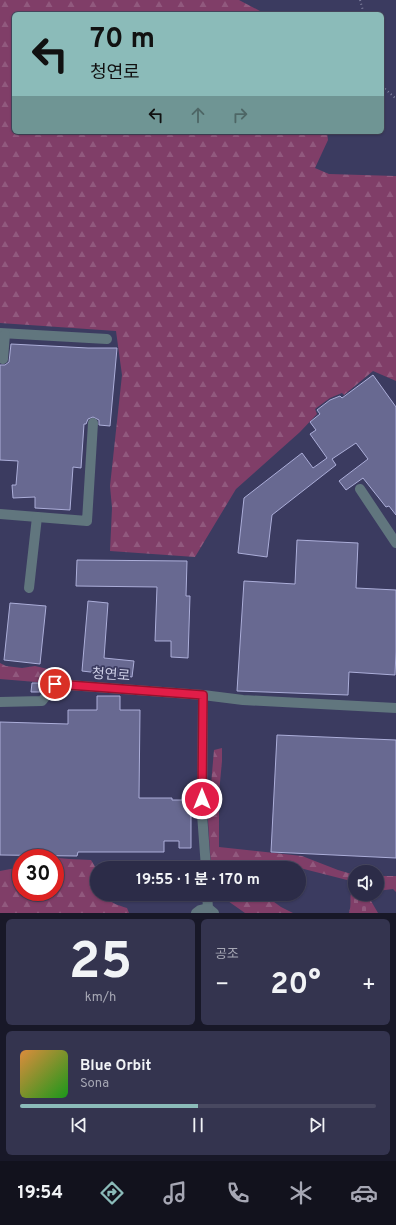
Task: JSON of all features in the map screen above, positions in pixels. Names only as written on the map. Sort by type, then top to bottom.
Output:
[{"type":"street","points":[[3,359],[2,334],[107,340]]},
{"type":"street","points":[[0,514],[87,521],[93,423]]},
{"type":"street","points":[[360,489],[396,543]]},
{"type":"street","points":[[29,588],[37,516]]},
{"type":"street","name":"청연로","points":[[0,702],[42,701],[55,684],[203,695],[243,700],[396,708]]},
{"type":"street","points":[[203,695],[202,814],[205,861]]},
{"type":"street","points":[[196,913],[200,910],[211,910]]},
{"type":"path","points":[[360,0],[363,12]]},
{"type":"path","points":[[384,88],[396,98]]},
{"type":"green space","points":[[0,0],[239,0],[261,12],[12,12],[12,134],[327,134],[328,140],[315,168],[329,174],[396,176],[396,381],[373,371],[344,395],[342,393],[330,398],[315,409],[317,414],[300,432],[236,489],[195,557],[110,551],[112,508],[110,486],[122,375],[116,331],[0,323]]},
{"type":"green space","points":[[0,663],[6,666],[22,668],[35,666],[52,670],[53,675],[48,683],[0,679]]},
{"type":"green space","points":[[222,748],[219,793],[219,847],[302,856],[348,873],[348,880],[306,870],[306,861],[211,861],[208,820],[214,750]]},
{"type":"green space","points":[[64,859],[91,860],[90,901],[110,901],[127,908],[129,913],[0,913],[0,871],[12,869],[12,901],[64,901]]},
{"type":"green space","points":[[384,876],[396,876],[396,892],[393,889],[384,890]]},
{"type":"green space","points":[[228,901],[273,901],[293,913],[245,913]]},
{"type":"green space","points":[[350,901],[371,901],[378,913],[349,913]]},
{"type":"building","points":[[11,344],[117,348],[110,426],[99,425],[99,420],[93,417],[88,419],[86,424],[84,424],[81,468],[73,467],[70,510],[35,508],[35,497],[13,498],[12,485],[16,485],[18,461],[0,460],[0,365],[5,365],[9,362]]},
{"type":"building","points":[[373,375],[396,407],[396,515],[389,506],[386,507],[363,478],[346,490],[339,481],[368,459],[356,443],[332,459],[336,465],[272,515],[267,557],[238,553],[244,498],[302,453],[313,468],[327,458],[310,434],[316,430],[310,422],[320,414],[317,410],[330,400],[340,396],[342,398]]},
{"type":"building","points":[[297,540],[358,543],[356,588],[396,590],[395,675],[349,672],[348,695],[237,691],[244,581],[295,584]]},
{"type":"building","points":[[77,560],[187,561],[186,596],[190,596],[188,658],[171,657],[171,641],[155,641],[157,587],[76,586]]},
{"type":"building","points":[[88,601],[108,603],[104,658],[134,661],[132,677],[82,671]]},
{"type":"building","points":[[10,603],[46,606],[40,664],[4,660]]},
{"type":"building","points":[[32,683],[40,683],[40,692],[31,692]]},
{"type":"building","points":[[97,696],[120,696],[120,710],[140,710],[139,798],[172,798],[172,800],[191,800],[191,848],[179,848],[179,841],[164,841],[164,852],[78,852],[77,856],[64,856],[64,849],[12,849],[12,855],[0,855],[0,722],[68,724],[68,710],[97,710]]},
{"type":"building","points":[[277,735],[396,740],[396,858],[271,852]]},
{"type":"route","points":[[55,684],[203,695],[202,799]]}]
